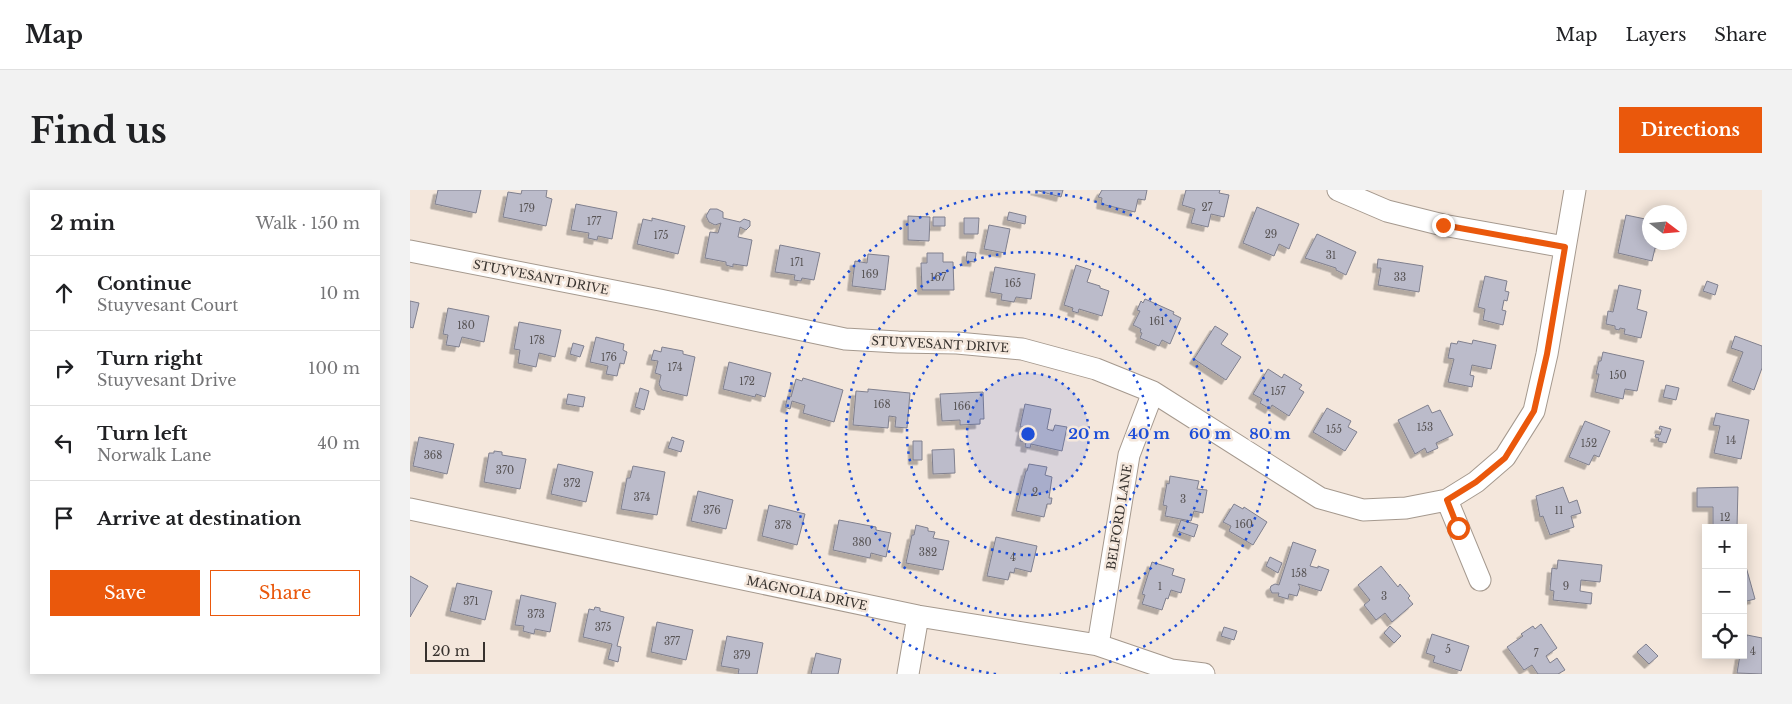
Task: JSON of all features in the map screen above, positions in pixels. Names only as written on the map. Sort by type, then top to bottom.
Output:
[{"type":"street","points":[[1338,190],[1387,211],[1406,216],[1443,225],[1565,247]]},
{"type":"street","name":"STUYVESANT DRIVE","points":[[410,251],[660,300],[845,339],[957,343],[1022,349],[1096,369],[1153,392],[1320,498],[1363,510],[1406,508],[1447,500],[1476,482],[1505,458],[1534,411],[1547,354],[1575,190]]},
{"type":"street","name":"BELFORD LANE","points":[[1098,645],[1129,455],[1153,392]]},
{"type":"street","points":[[1447,500],[1480,580]]},
{"type":"street","name":"MAGNOLIA DRIVE","points":[[410,509],[918,616],[1098,645],[1171,670],[1204,674]]},
{"type":"street","points":[[908,674],[918,616]]},
{"type":"building","points":[[438,190],[481,190],[476,213],[435,204]]},
{"type":"building","points":[[522,190],[547,190],[546,197],[552,199],[546,226],[503,217],[508,192],[521,194]]},
{"type":"building","points":[[1035,190],[1063,190],[1061,197]]},
{"type":"building","points":[[1102,190],[1147,190],[1145,200],[1138,199],[1135,212],[1101,204],[1102,198],[1098,197]]},
{"type":"building","points":[[1186,190],[1220,190],[1219,193],[1229,195],[1224,217],[1211,214],[1208,227],[1191,223],[1195,209],[1182,205]]},
{"type":"building","points":[[576,204],[617,212],[612,239],[598,236],[597,240],[588,238],[589,233],[571,230]]},
{"type":"building","points":[[1257,207],[1299,224],[1289,249],[1279,244],[1274,256],[1243,243]]},
{"type":"building","points":[[710,209],[717,209],[723,212],[723,218],[740,222],[744,219],[750,221],[750,226],[746,230],[740,227],[738,237],[752,240],[747,266],[733,264],[733,267],[726,265],[726,262],[705,258],[710,232],[718,233],[721,223],[715,225],[709,222],[706,216]]},
{"type":"building","points":[[1009,212],[1026,216],[1025,224],[1007,220]]},
{"type":"building","points":[[1626,215],[1642,218],[1642,250],[1655,250],[1652,261],[1618,253]]},
{"type":"building","points":[[908,216],[930,217],[929,241],[908,240]]},
{"type":"building","points":[[933,217],[945,217],[945,226],[933,226]]},
{"type":"building","points":[[652,218],[685,226],[678,254],[637,244],[643,219],[652,221]]},
{"type":"building","points":[[964,218],[979,218],[978,234],[964,234]]},
{"type":"building","points":[[989,225],[1010,229],[1005,253],[984,249]]},
{"type":"building","points":[[1317,234],[1356,252],[1346,275],[1336,270],[1336,268],[1305,258]]},
{"type":"building","points":[[780,245],[820,253],[814,280],[802,278],[801,281],[794,280],[795,275],[775,272]]},
{"type":"building","points":[[967,252],[976,253],[975,262],[966,261]]},
{"type":"building","points":[[927,253],[943,253],[943,262],[953,262],[954,290],[922,290],[921,263],[927,263]]},
{"type":"building","points":[[868,254],[889,256],[885,290],[852,286],[855,261],[867,263]]},
{"type":"building","points":[[1378,259],[1423,266],[1419,292],[1378,285],[1381,268],[1377,268]]},
{"type":"building","points":[[1076,265],[1091,270],[1087,282],[1109,291],[1102,316],[1079,309],[1078,313],[1072,311],[1073,308],[1064,305]]},
{"type":"building","points":[[995,267],[1035,274],[1031,299],[1016,297],[1014,302],[1001,300],[1002,294],[990,292]]},
{"type":"building","points":[[1485,276],[1507,281],[1505,291],[1509,292],[1507,301],[1504,300],[1502,310],[1506,311],[1503,325],[1483,320],[1485,309],[1478,307]]},
{"type":"building","points":[[1707,281],[1718,285],[1715,295],[1703,291]]},
{"type":"building","points":[[1619,285],[1641,290],[1637,309],[1647,312],[1641,338],[1624,334],[1625,329],[1615,329],[1615,326],[1606,324],[1608,311],[1613,312]]},
{"type":"building","points":[[1145,299],[1174,312],[1173,314],[1181,318],[1170,344],[1162,340],[1159,346],[1140,338],[1141,329],[1133,325],[1140,311],[1137,310],[1141,301],[1143,303]]},
{"type":"building","points":[[410,301],[419,303],[413,328],[410,327]]},
{"type":"building","points":[[448,308],[489,316],[484,342],[462,337],[459,347],[446,345],[448,335],[443,334]]},
{"type":"building","points":[[519,322],[561,330],[555,357],[539,353],[536,367],[518,363],[520,350],[514,349]]},
{"type":"building","points":[[1215,326],[1228,334],[1221,344],[1241,357],[1226,380],[1194,359]]},
{"type":"building","points":[[1735,336],[1762,346],[1762,368],[1754,390],[1732,381],[1743,352],[1731,348]]},
{"type":"building","points":[[596,337],[624,344],[623,350],[627,352],[624,364],[620,363],[617,376],[606,374],[608,366],[590,362]]},
{"type":"building","points":[[1473,340],[1496,345],[1491,369],[1472,365],[1470,375],[1474,376],[1472,387],[1448,382],[1454,359],[1448,358],[1451,343],[1457,344],[1458,341],[1472,344]]},
{"type":"building","points":[[573,343],[584,346],[580,357],[570,354]]},
{"type":"building","points":[[662,347],[683,351],[683,354],[695,357],[687,396],[662,390],[659,384],[661,375],[655,373],[658,361],[651,360],[654,350],[661,352]]},
{"type":"building","points":[[1603,352],[1644,361],[1637,391],[1625,389],[1623,399],[1595,392],[1599,374],[1596,374]]},
{"type":"building","points":[[729,362],[771,373],[765,397],[756,394],[755,397],[723,389]]},
{"type":"building","points":[[1268,369],[1282,378],[1284,374],[1302,385],[1299,389],[1304,392],[1289,416],[1272,405],[1270,409],[1260,403],[1262,399],[1253,394]]},
{"type":"building","points":[[803,378],[843,390],[834,422],[803,413],[805,405],[792,401],[790,409],[785,407],[788,396],[791,397],[796,379],[802,381]]},
{"type":"building","points":[[1666,385],[1679,388],[1676,400],[1663,397]]},
{"type":"building","points":[[640,388],[649,391],[644,410],[635,407]]},
{"type":"building","points":[[868,389],[910,393],[907,428],[895,427],[896,417],[889,416],[888,428],[853,425],[856,391],[868,392]]},
{"type":"building","points":[[983,392],[984,419],[980,419],[980,424],[960,425],[960,420],[942,421],[940,394]]},
{"type":"building","points":[[568,394],[585,397],[583,407],[566,404]]},
{"type":"building","points":[[1025,404],[1051,409],[1047,429],[1053,431],[1055,425],[1067,427],[1062,451],[1031,444],[1030,448],[1025,447],[1026,442],[1020,441],[1023,427],[1020,427]]},
{"type":"building","points":[[1428,405],[1432,413],[1440,410],[1453,435],[1436,443],[1438,448],[1427,453],[1425,448],[1415,454],[1398,420]]},
{"type":"building","points":[[1327,408],[1351,421],[1348,427],[1357,432],[1345,451],[1313,432]]},
{"type":"building","points":[[1716,413],[1749,420],[1741,459],[1714,453],[1720,426],[1713,425]]},
{"type":"building","points":[[1585,421],[1610,431],[1599,457],[1594,455],[1589,465],[1569,457]]},
{"type":"building","points":[[1660,426],[1671,429],[1666,443],[1658,441],[1659,438],[1655,437],[1656,434],[1660,435],[1662,429],[1659,429]]},
{"type":"building","points":[[419,437],[454,444],[447,474],[413,466]]},
{"type":"building","points":[[672,437],[684,441],[681,452],[668,448]]},
{"type":"building","points":[[913,441],[922,441],[922,460],[913,460]]},
{"type":"building","points":[[954,449],[955,473],[933,474],[932,450]]},
{"type":"building","points":[[494,451],[502,452],[502,455],[526,459],[520,489],[484,482],[489,453],[494,453]]},
{"type":"building","points":[[558,464],[593,472],[586,502],[551,494]]},
{"type":"building","points":[[1029,464],[1047,467],[1045,475],[1052,477],[1049,498],[1052,498],[1051,504],[1047,504],[1044,517],[1016,511]]},
{"type":"building","points":[[633,466],[665,472],[657,515],[621,509],[627,478],[630,478]]},
{"type":"building","points":[[1170,476],[1199,481],[1197,489],[1207,490],[1203,513],[1194,511],[1191,521],[1165,516],[1167,506],[1163,505]]},
{"type":"building","points":[[1563,487],[1569,503],[1577,500],[1581,513],[1571,516],[1574,527],[1550,535],[1543,516],[1540,517],[1536,496]]},
{"type":"building","points":[[1738,487],[1737,524],[1713,524],[1713,507],[1697,507],[1697,488]]},
{"type":"building","points":[[698,491],[733,500],[726,529],[691,521]]},
{"type":"building","points":[[1234,504],[1243,509],[1244,507],[1267,522],[1253,545],[1229,531],[1231,526],[1223,522]]},
{"type":"building","points":[[769,505],[805,514],[797,545],[762,536]]},
{"type":"building","points":[[839,520],[876,527],[876,530],[891,533],[886,557],[871,553],[870,558],[833,550]]},
{"type":"building","points":[[1181,520],[1198,525],[1194,537],[1177,531]]},
{"type":"building","points":[[916,525],[935,532],[933,538],[949,541],[943,570],[906,563]]},
{"type":"building","points":[[996,537],[1037,546],[1031,572],[1015,568],[1014,573],[1010,572],[1008,580],[987,576]]},
{"type":"building","points":[[1293,542],[1316,550],[1310,566],[1318,568],[1318,566],[1329,570],[1321,591],[1298,584],[1300,587],[1297,596],[1289,594],[1288,599],[1278,596],[1279,593],[1272,593],[1270,589],[1275,584],[1279,585]]},
{"type":"building","points":[[1270,557],[1282,563],[1278,573],[1266,566]]},
{"type":"building","points":[[1558,560],[1602,565],[1600,582],[1581,580],[1580,591],[1592,593],[1591,604],[1553,600],[1554,591],[1550,590],[1552,568],[1557,569]]},
{"type":"building","points":[[1152,562],[1174,569],[1172,575],[1185,579],[1181,593],[1171,590],[1162,610],[1142,604],[1145,595],[1142,594]]},
{"type":"building","points":[[1381,566],[1398,587],[1400,584],[1410,596],[1408,598],[1413,604],[1392,622],[1385,613],[1376,620],[1364,605],[1370,600],[1358,585]]},
{"type":"building","points":[[1747,570],[1755,599],[1747,601]]},
{"type":"building","points":[[410,576],[428,586],[410,617]]},
{"type":"building","points":[[457,583],[492,591],[485,620],[450,611]]},
{"type":"building","points":[[521,595],[556,603],[550,632],[535,629],[534,634],[523,631],[524,626],[515,625]]},
{"type":"building","points":[[595,607],[600,608],[600,611],[624,617],[617,646],[621,647],[618,662],[608,659],[612,644],[583,637],[589,609],[594,610]]},
{"type":"building","points":[[657,622],[693,630],[686,660],[651,652]]},
{"type":"building","points":[[1541,624],[1557,648],[1546,656],[1550,663],[1557,658],[1565,670],[1558,674],[1538,674],[1532,665],[1524,670],[1507,647],[1523,636],[1521,634],[1533,626],[1535,629]]},
{"type":"building","points":[[1390,626],[1401,636],[1394,643],[1384,633]]},
{"type":"building","points":[[1224,627],[1237,631],[1234,640],[1221,636]]},
{"type":"building","points":[[1432,634],[1469,646],[1461,671],[1433,662],[1435,656],[1426,653]]},
{"type":"building","points":[[1747,635],[1762,638],[1762,674],[1737,673],[1739,659],[1747,659]]},
{"type":"building","points":[[727,636],[763,643],[757,674],[738,674],[739,669],[721,666]]},
{"type":"building","points":[[1646,644],[1658,656],[1649,664],[1637,652]]},
{"type":"building","points":[[816,653],[841,659],[838,674],[811,674]]},
{"type":"route","points":[[1443,225],[1565,247],[1547,354],[1534,411],[1505,458],[1476,482],[1447,500],[1458,528]]}]
